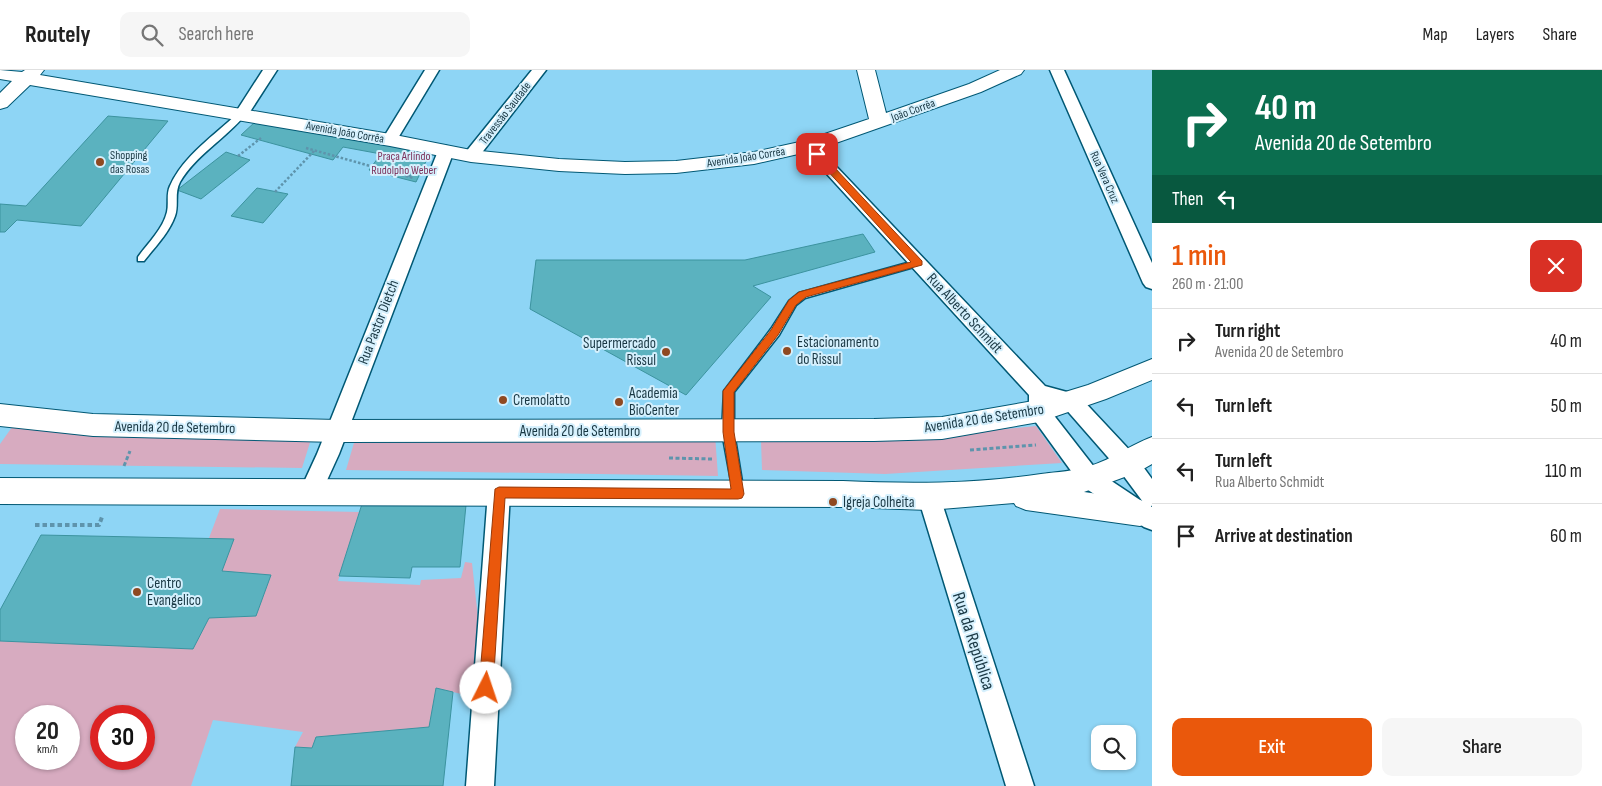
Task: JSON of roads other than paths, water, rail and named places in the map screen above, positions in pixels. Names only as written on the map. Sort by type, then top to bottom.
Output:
[{"type":"main road","points":[[866,70],[879,122]]},
{"type":"main road","name":"João Corrêa","points":[[809,146],[974,88],[1015,70]]},
{"type":"main road","name":"Avenida João Corrêa","points":[[0,74],[30,74],[241,115],[390,140],[471,156],[560,165],[625,168],[676,167],[754,158],[809,146]]},
{"type":"main road","points":[[0,103],[30,74]]},
{"type":"main road","name":"Avenida 20 de Setembro","points":[[0,415],[93,425],[337,431],[728,432],[942,428],[1039,402],[1071,401],[1152,369]]},
{"type":"main road","points":[[0,491],[499,492],[929,497],[1000,493],[1090,478],[1128,464],[1152,449]]},
{"type":"main road","points":[[1000,493],[1148,509]]},
{"type":"street","points":[[241,115],[270,70]]},
{"type":"street","points":[[390,140],[432,70]]},
{"type":"street","name":"Travessão Saudade","points":[[471,156],[539,70]]},
{"type":"street","name":"Rua Vera Cruz","points":[[1057,70],[1152,283]]},
{"type":"street","name":"Rua Alberto Schmidt","points":[[809,146],[918,263],[1039,402],[1090,478],[1148,509]]},
{"type":"street","name":"Rua Pastor Dietch","points":[[310,493],[337,431],[446,151]]},
{"type":"street","points":[[1071,401],[1128,464],[1148,509]]},
{"type":"street","points":[[480,786],[499,492]]},
{"type":"street","name":"Rua da República","points":[[929,497],[1020,786]]},
{"type":"lane","points":[[141,259],[166,225],[172,211],[171,196],[175,184],[197,157],[241,115]]},
{"type":"lane","points":[[738,494],[728,432],[729,391],[775,332],[792,303],[802,295],[918,263]]},
{"type":"place","name":"Shopping das Rosas","points":[[100,162]]},
{"type":"place","name":"Estacionamento do Rissul","points":[[787,351]]},
{"type":"place","name":"Supermercado Rissul","points":[[666,352]]},
{"type":"place","name":"Cremolatto","points":[[503,400]]},
{"type":"place","name":"Academia BioCenter","points":[[619,402]]},
{"type":"place","name":"Igreja Colheita","points":[[833,502]]},
{"type":"place","name":"Centro Evangelico","points":[[137,592]]},
{"type":"park label","name":"Praça Arlindo Rudolpho Weber","points":[[404,163]]}]
